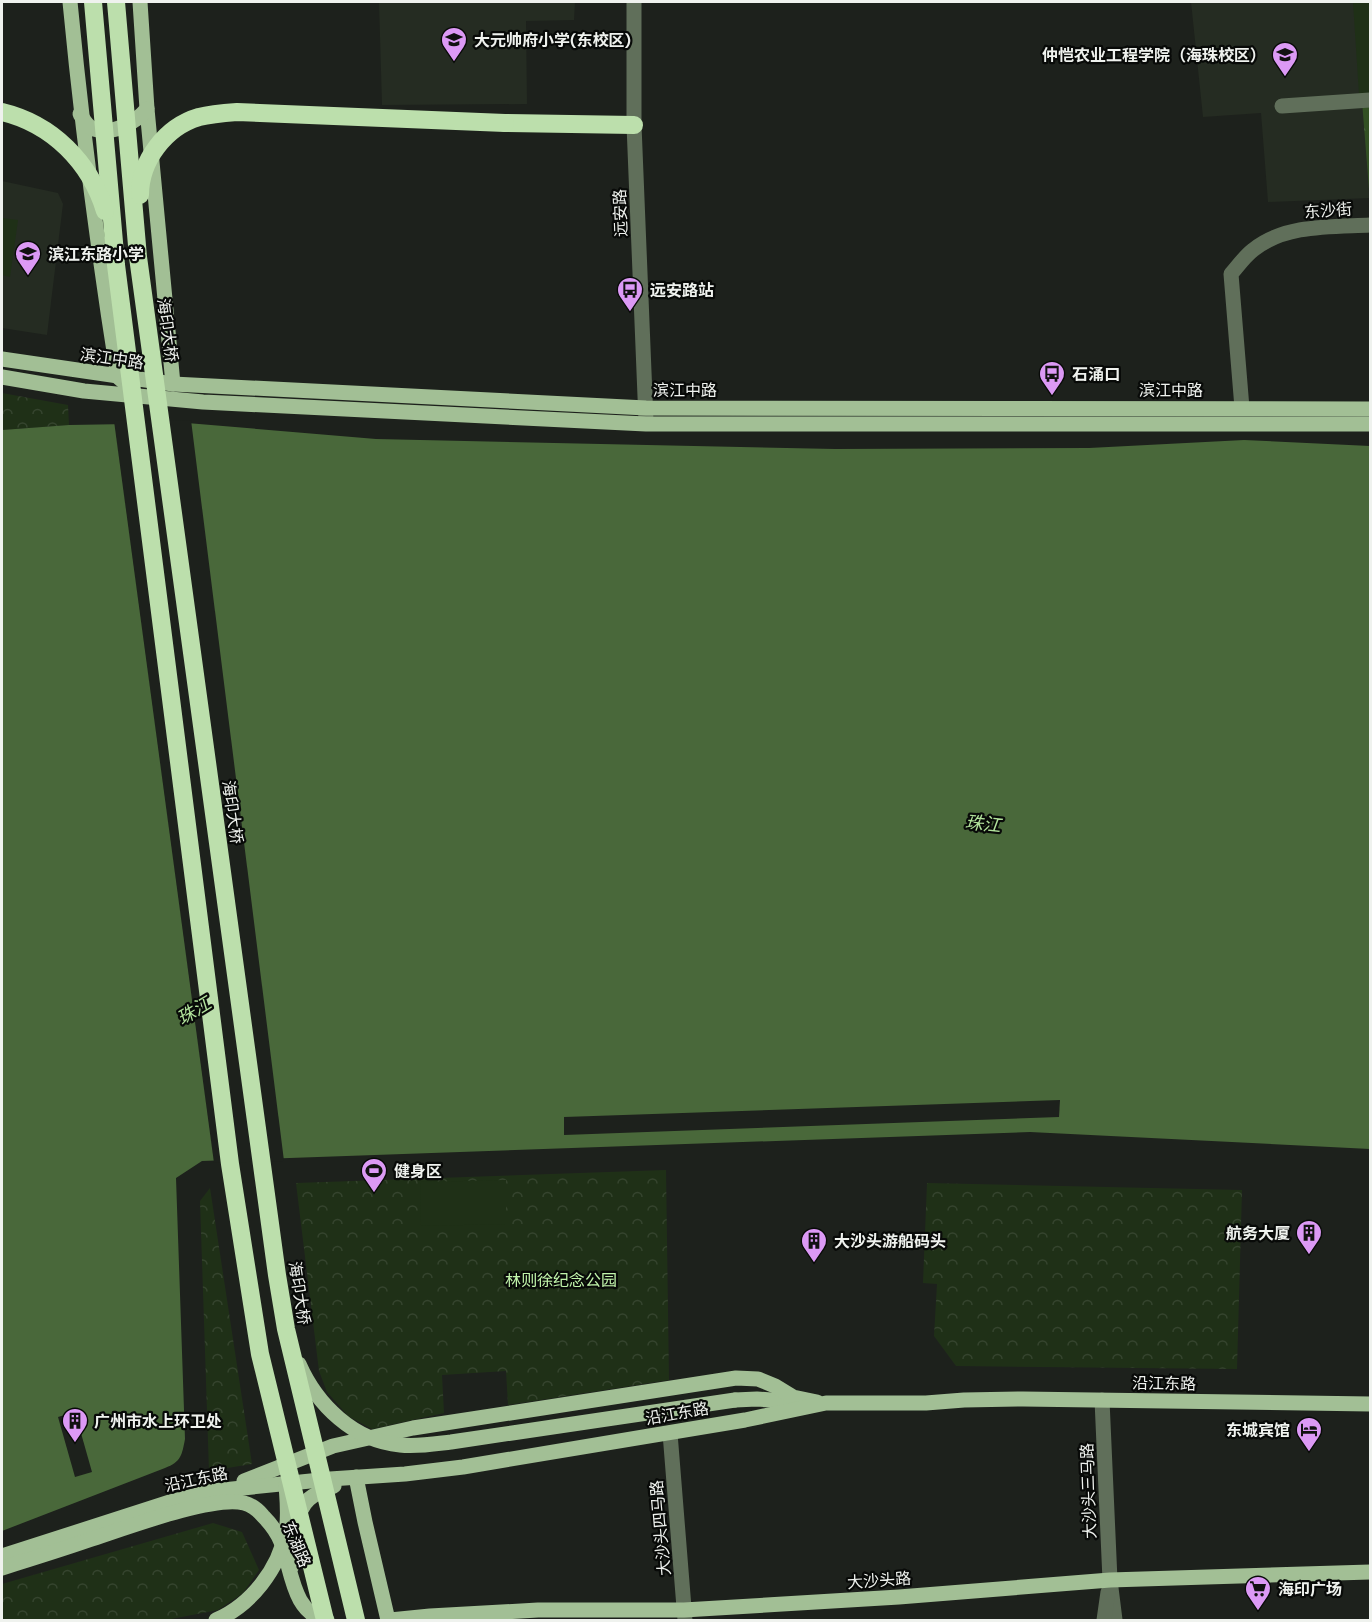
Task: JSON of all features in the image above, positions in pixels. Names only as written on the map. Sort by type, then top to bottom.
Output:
[{"type":"highway","points":[[93,2],[116,265],[232,1175],[260,1354],[326,1620]]},
{"type":"highway","name":"海印大桥","points":[[116,2],[138,257],[261,1161],[286,1329],[356,1620]]},
{"type":"highway","points":[[2,112],[22,118],[42,128],[61,142],[82,164],[104,207],[116,265]]},
{"type":"highway","points":[[138,257],[140,183],[146,163],[164,139],[198,117],[237,112],[505,123],[634,125]]},
{"type":"main road","points":[[70,2],[80,114],[118,377],[144,397],[173,384],[147,109],[140,2]]},
{"type":"main road","points":[[80,114],[86,124],[93,129],[107,129],[131,124],[147,109]]},
{"type":"main road","name":"滨江中路","points":[[2,359],[173,384],[646,416],[1242,408],[1371,409]]},
{"type":"main road","name":"滨江中路","points":[[2,377],[84,391],[203,402],[646,416],[1371,424]]},
{"type":"main road","points":[[286,1329],[303,1373],[327,1407],[342,1421],[360,1432],[398,1445],[418,1446],[451,1442],[735,1400],[757,1399],[826,1404]]},
{"type":"main road","points":[[213,1491],[263,1475],[333,1446],[413,1428],[736,1378],[758,1379],[793,1397],[826,1404]]},
{"type":"main road","name":"沿江东路","points":[[2,1556],[171,1502],[213,1491],[463,1467],[826,1404],[1102,1400],[1371,1404]]},
{"type":"main road","points":[[216,1620],[238,1609],[253,1594],[280,1553],[288,1519],[283,1449]]},
{"type":"main road","points":[[303,1620],[291,1556],[301,1511],[304,1504],[315,1494],[356,1477],[364,1522],[389,1620]]},
{"type":"main road","name":"沿江东路","points":[[2,1568],[126,1527],[201,1506],[224,1502],[243,1503],[257,1509]]},
{"type":"main road","name":"东湖路","points":[[257,1509],[272,1525],[281,1542],[298,1596]]},
{"type":"main road","name":"大沙头路","points":[[389,1620],[538,1610],[685,1615],[1110,1580],[1371,1572]]},
{"type":"main road","points":[[298,1596],[303,1606],[311,1614],[326,1620]]},
{"type":"street","name":"远安路","points":[[634,2],[634,125],[646,416]]},
{"type":"street","points":[[1282,106],[1371,100]]},
{"type":"street","name":"东沙街","points":[[1242,408],[1231,274],[1253,250],[1273,238],[1300,229],[1371,225]]},
{"type":"street","name":"大沙头三马路","points":[[1102,1400],[1110,1580],[1115,1620]]},
{"type":"street","name":"大沙头四马路","points":[[670,1432],[685,1615]]},
{"type":"street","name":"大沙头三马路","points":[[1104,1620],[1110,1580]]},
{"type":"shaded area","name":"大元帅府小学(东校区)","points":[[379,2],[575,2],[574,20],[526,21],[527,104],[382,105]]},
{"type":"shaded area","name":"仲恺农业工程学院（海珠校区）","points":[[1191,2],[1370,2],[1370,198],[1268,202],[1261,113],[1203,117]]},
{"type":"shaded area","name":"滨江东路小学","points":[[2,181],[58,193],[63,204],[47,335],[2,328]]},
{"type":"green space","points":[[1353,2],[1370,2],[1370,93],[1359,94]]},
{"type":"green space","points":[[1370,100],[1370,189],[1369,189],[1362,101]]},
{"type":"green space","points":[[2,218],[18,220],[10,277],[2,275]]},
{"type":"green space","points":[[2,393],[68,405],[69,425],[2,430]]},
{"type":"green space","name":"林则徐纪念公园","points":[[666,1170],[669,1380],[508,1405],[506,1371],[442,1375],[444,1413],[372,1429],[348,1416],[327,1392],[319,1371],[296,1183]]},
{"type":"green space","points":[[506,1180],[506,1224],[421,1226],[420,1182]]},
{"type":"green space","points":[[927,1183],[1242,1190],[1237,1369],[956,1366],[934,1336],[937,1284],[923,1283]]},
{"type":"green space","points":[[210,1188],[252,1464],[209,1471],[200,1201]]},
{"type":"green space","points":[[213,1523],[242,1532],[259,1570],[243,1593],[218,1610],[166,1620],[2,1620],[2,1584]]},
{"type":"water","name":"珠江","points":[[187,423],[376,439],[835,449],[1089,448],[1244,440],[1370,446],[1370,1149],[1030,1132],[202,1161],[176,1178],[185,1439],[180,1457],[165,1468],[2,1531],[2,430],[69,425]]},
{"type":"pier","points":[[191,420],[284,1161],[214,1163],[114,421]]},
{"type":"pier","points":[[1060,1100],[1059,1117],[564,1135],[564,1117]]},
{"type":"pier","name":"广州市水上环卫处","points":[[75,1412],[92,1472],[75,1477],[58,1417]]},
{"type":"place","name":"大元帅府小学(东校区)","points":[[454,63]]},
{"type":"place","name":"仲恺农业工程学院（海珠校区）","points":[[1285,78]]},
{"type":"place","name":"滨江东路小学","points":[[28,277]]},
{"type":"place","name":"远安路站","points":[[630,313]]},
{"type":"place","name":"石涌口","points":[[1052,397]]},
{"type":"place","name":"健身区","points":[[374,1194]]},
{"type":"place","name":"航务大厦","points":[[1309,1256]]},
{"type":"place","name":"大沙头游船码头","points":[[814,1264]]},
{"type":"place","name":"广州市水上环卫处","points":[[75,1444]]},
{"type":"place","name":"东城宾馆","points":[[1309,1453]]},
{"type":"place","name":"海印广场","points":[[1258,1612]]}]
